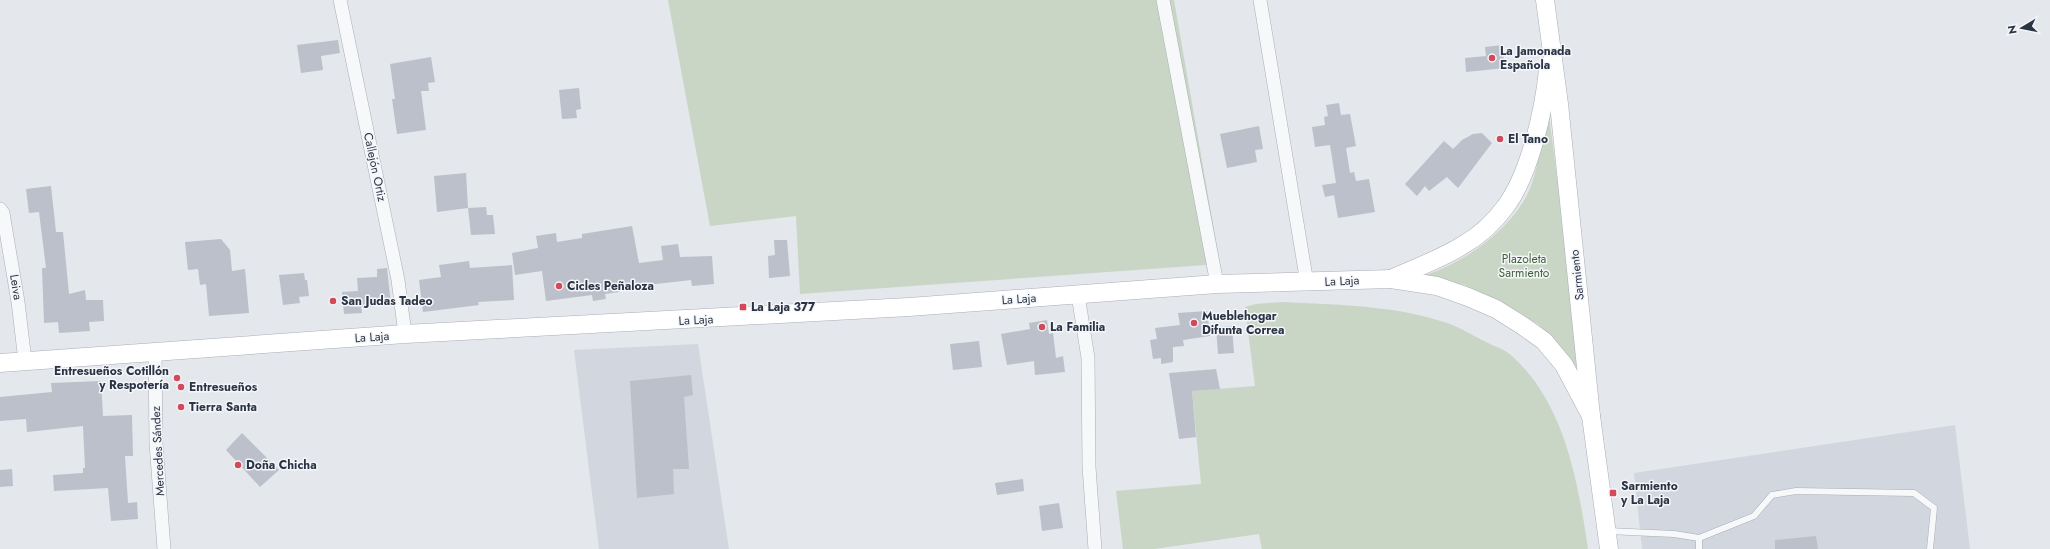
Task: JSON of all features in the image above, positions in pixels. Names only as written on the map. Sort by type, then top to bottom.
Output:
[{"type":"main road","name":"Sarmiento","points":[[1545,0],[1559,104],[1591,416],[1609,549]]},
{"type":"main road","name":"La Laja","points":[[1391,279],[1463,245],[1485,229],[1506,206],[1519,182],[1531,149],[1545,99],[1551,43]]},
{"type":"main road","name":"La Laja","points":[[0,362],[155,353],[405,334],[731,318],[1078,295],[1217,284],[1307,283],[1391,279],[1438,286],[1468,297],[1496,309],[1544,341],[1564,365],[1591,416]]},
{"type":"street","name":"Callejón Ortiz","points":[[340,0],[398,280],[405,334]]},
{"type":"street","points":[[1163,0],[1217,284]]},
{"type":"street","points":[[1260,0],[1307,283]]},
{"type":"street","name":"Leiva","points":[[1,211],[18,302],[25,361]]},
{"type":"street","points":[[1078,295],[1088,358],[1089,467],[1095,549]]},
{"type":"street","name":"Mercedes Sández","points":[[155,353],[156,443],[164,549]]},
{"type":"lane","points":[[1606,531],[1674,534],[1699,538],[1754,516],[1772,495],[1796,491],[1914,493],[1934,508],[1930,549]]},
{"type":"lane","points":[[1699,538],[1699,549]]},
{"type":"shaded area","points":[[698,344],[729,549],[599,549],[574,350]]},
{"type":"shaded area","points":[[1955,425],[1970,549],[1642,549],[1634,473]]},
{"type":"green space","points":[[668,0],[1174,0],[1220,264],[800,294],[796,216],[710,226]]},
{"type":"green space","name":"Plazoleta Sarmiento","points":[[1549,115],[1582,374],[1557,343],[1538,324],[1465,285],[1421,276],[1437,271],[1471,253],[1502,228],[1515,213],[1525,198],[1532,183]]},
{"type":"green space","points":[[1282,302],[1346,305],[1388,309],[1409,313],[1454,326],[1502,349],[1512,356],[1530,375],[1545,397],[1557,420],[1574,471],[1588,549],[1262,549],[1259,534],[1154,549],[1123,549],[1116,491],[1201,484],[1192,391],[1255,386],[1245,307],[1256,304]]},
{"type":"building","points":[[338,40],[340,53],[321,56],[323,70],[301,73],[297,45]]},
{"type":"building","points":[[1502,45],[1505,68],[1466,72],[1465,58],[1486,56],[1485,47]]},
{"type":"building","points":[[431,57],[435,82],[428,83],[429,91],[421,91],[426,130],[397,134],[392,99],[395,99],[390,64]]},
{"type":"building","points":[[579,88],[581,109],[576,110],[577,118],[562,119],[559,90]]},
{"type":"building","points":[[1339,103],[1341,115],[1350,114],[1356,146],[1346,148],[1350,173],[1354,172],[1356,181],[1369,179],[1375,212],[1338,218],[1334,195],[1325,197],[1322,185],[1336,183],[1330,145],[1315,147],[1312,127],[1325,125],[1324,117],[1328,116],[1326,105]]},
{"type":"building","points":[[1259,126],[1263,149],[1255,150],[1257,162],[1227,168],[1220,134]]},
{"type":"building","points":[[1482,133],[1492,143],[1458,188],[1447,177],[1429,191],[1425,186],[1417,196],[1405,184],[1444,141],[1453,149],[1462,140],[1473,134]]},
{"type":"building","points":[[466,173],[468,208],[437,212],[434,176]]},
{"type":"building","points":[[51,186],[56,232],[63,232],[69,294],[85,290],[86,300],[103,300],[104,321],[89,322],[90,331],[59,333],[58,322],[44,323],[42,268],[46,268],[39,212],[29,213],[26,189]]},
{"type":"building","points":[[486,207],[487,215],[493,215],[495,234],[471,235],[468,208]]},
{"type":"building","points":[[632,226],[639,263],[663,260],[661,246],[678,244],[680,257],[712,256],[714,284],[692,286],[691,280],[647,285],[646,283],[619,288],[620,292],[605,294],[606,299],[593,301],[592,295],[546,301],[542,271],[515,275],[512,253],[538,248],[536,236],[556,233],[557,242],[582,238],[582,234]]},
{"type":"building","points":[[221,239],[230,250],[232,271],[245,269],[249,313],[209,316],[206,284],[200,285],[198,269],[188,270],[185,242]]},
{"type":"building","points":[[774,240],[787,240],[790,276],[769,278],[768,256],[775,255]]},
{"type":"building","points":[[469,261],[470,268],[512,265],[514,300],[478,302],[479,305],[423,312],[419,280],[441,277],[439,265]]},
{"type":"building","points":[[387,268],[391,305],[361,307],[362,313],[344,314],[342,292],[358,291],[357,278],[377,277],[377,269]]},
{"type":"building","points":[[304,273],[305,280],[307,280],[309,296],[299,297],[300,303],[283,305],[279,275]]},
{"type":"building","points":[[1207,311],[1210,336],[1183,340],[1184,346],[1173,347],[1173,362],[1161,364],[1161,358],[1153,359],[1150,340],[1157,339],[1155,328],[1180,325],[1178,313]]},
{"type":"building","points":[[1047,320],[1049,334],[1053,333],[1056,358],[1063,356],[1065,372],[1035,375],[1034,361],[1007,365],[1001,334],[1030,329],[1029,323]]},
{"type":"building","points":[[1232,326],[1234,353],[1218,354],[1216,327]]},
{"type":"building","points":[[979,341],[982,367],[953,370],[950,344]]},
{"type":"building","points":[[1216,369],[1220,389],[1192,391],[1196,437],[1179,439],[1169,373]]},
{"type":"building","points":[[691,375],[693,395],[684,397],[689,469],[673,469],[674,494],[637,498],[630,381]]},
{"type":"building","points":[[101,381],[103,416],[132,415],[133,456],[125,456],[128,503],[137,502],[138,519],[111,521],[108,488],[54,491],[53,475],[83,473],[83,468],[85,468],[83,426],[27,432],[26,419],[0,421],[0,397],[52,392],[51,383]]},
{"type":"building","points":[[242,433],[279,470],[260,487],[226,450]]},
{"type":"building","points":[[12,469],[13,486],[0,487],[0,470]]},
{"type":"building","points":[[1023,479],[1024,491],[997,495],[995,483]]},
{"type":"building","points":[[1059,503],[1063,528],[1042,531],[1039,506]]},
{"type":"building","points":[[1816,536],[1818,549],[1775,549],[1775,540]]},
{"type":"place","name":"La Jamonada Española","points":[[1492,58]]},
{"type":"place","name":"El Tano","points":[[1500,139]]},
{"type":"place","name":"Cicles Peñaloza","points":[[559,286]]},
{"type":"place","name":"San Judas Tadeo","points":[[333,301]]},
{"type":"place","name":"La Laja 377","points":[[743,307]]},
{"type":"place","name":"Mueblehogar Difunta Correa","points":[[1194,323]]},
{"type":"place","name":"La Familia","points":[[1042,327]]},
{"type":"place","name":"Entresueños Cotillón y Respotería","points":[[177,378]]},
{"type":"place","name":"Entresueños","points":[[181,387]]},
{"type":"place","name":"Tierra Santa","points":[[181,407]]},
{"type":"place","name":"Doña Chicha","points":[[238,465]]},
{"type":"place","name":"Sarmiento y La Laja","points":[[1613,493]]}]
